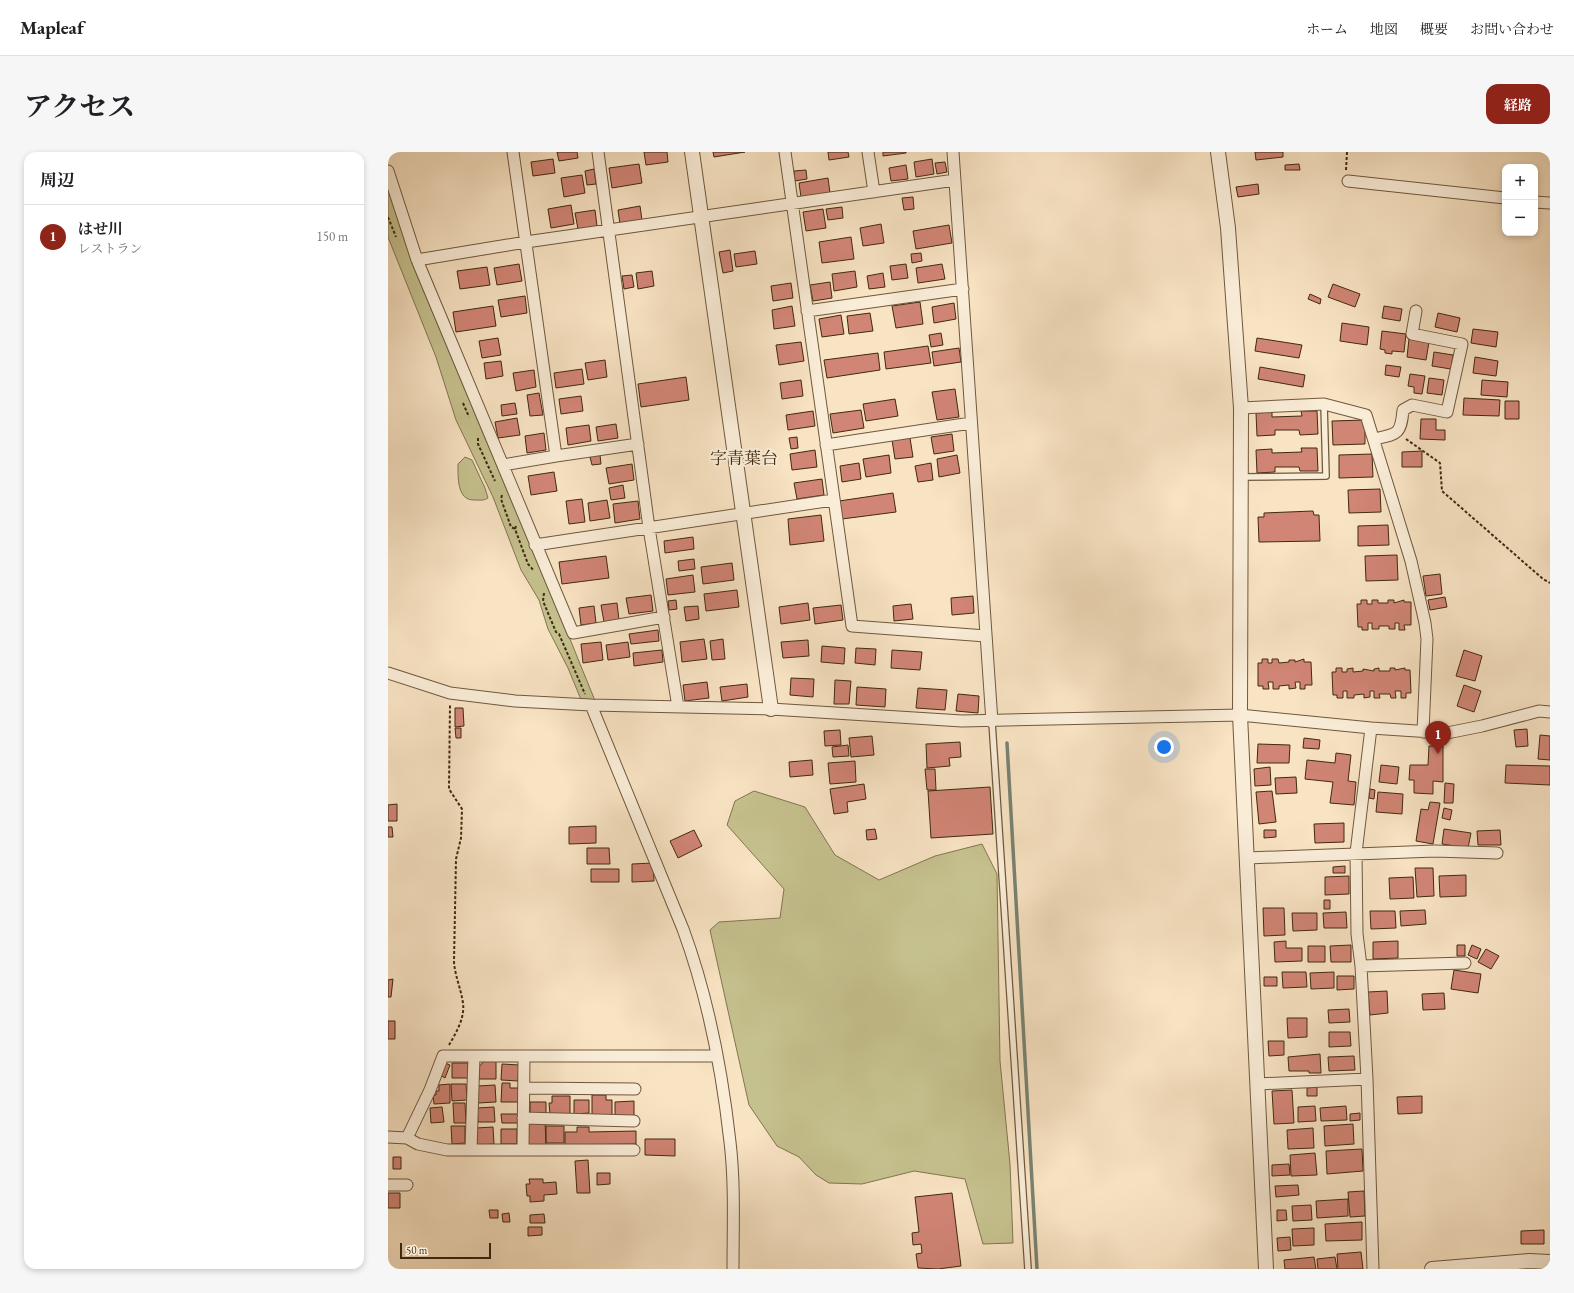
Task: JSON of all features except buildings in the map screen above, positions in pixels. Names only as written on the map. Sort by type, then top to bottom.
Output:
[{"type":"street","points":[[513,152],[556,456]]},
{"type":"street","points":[[598,152],[610,230],[649,528],[678,707]]},
{"type":"street","points":[[692,152],[742,514],[771,709]]},
{"type":"street","points":[[785,152],[852,626],[986,636]]},
{"type":"street","points":[[868,152],[874,192]]},
{"type":"street","points":[[953,152],[992,722]]},
{"type":"street","points":[[1218,152],[1228,228],[1241,408],[1240,716],[1266,1269]]},
{"type":"street","points":[[388,171],[417,260],[573,633],[664,617]]},
{"type":"street","points":[[417,260],[526,242],[955,180]]},
{"type":"street","points":[[1348,181],[1502,198]]},
{"type":"street","points":[[1538,202],[1550,204]]},
{"type":"street","points":[[807,311],[963,289]]},
{"type":"street","points":[[1374,439],[1394,434],[1401,427],[1403,410],[1412,405],[1447,412],[1462,344],[1412,334],[1416,311]]},
{"type":"street","points":[[1241,408],[1324,404],[1366,415],[1411,561],[1425,623],[1427,639],[1423,732]]},
{"type":"street","points":[[826,445],[972,423]]},
{"type":"street","points":[[503,465],[638,444]]},
{"type":"street","points":[[535,545],[833,500]]},
{"type":"street","points":[[388,673],[450,693],[515,701],[590,705],[771,709],[992,722],[1240,716],[1371,728],[1423,732],[1447,732],[1482,726],[1540,711],[1550,712]]},
{"type":"street","points":[[590,705],[670,895],[693,955],[717,1056],[730,1143],[733,1269]]},
{"type":"street","points":[[1371,728],[1356,853],[1357,934],[1361,966],[1367,1079],[1373,1269]]},
{"type":"street","points":[[1246,858],[1435,851],[1497,853]]},
{"type":"street","points":[[1361,966],[1465,963]]},
{"type":"street","points":[[407,1138],[430,1090],[443,1056],[717,1056]]},
{"type":"street","points":[[471,1150],[474,1056]]},
{"type":"street","points":[[522,1150],[524,1057]]},
{"type":"street","points":[[1258,1084],[1367,1079]]},
{"type":"street","points":[[524,1088],[635,1089]]},
{"type":"street","points":[[523,1118],[634,1121]]},
{"type":"street","points":[[388,1136],[407,1138],[418,1144],[433,1148],[471,1150],[634,1150]]},
{"type":"street","points":[[388,1185],[407,1185]]},
{"type":"street","points":[[1432,1269],[1463,1268],[1530,1261],[1550,1262]]},
{"type":"lane","points":[[1241,477],[1326,476],[1324,404]]},
{"type":"lane","points":[[992,722],[1028,1269]]},
{"type":"path","points":[[1347,152],[1348,181]]},
{"type":"path","points":[[1401,427],[1406,438],[1440,463],[1442,491],[1522,562],[1550,583]]},
{"type":"path","points":[[502,495],[501,499],[511,527],[515,529]]},
{"type":"path","points":[[443,1056],[460,1025],[463,1004],[454,971],[456,859],[461,838],[462,809],[449,789],[450,693]]},
{"type":"shaded area","points":[[388,183],[596,703],[582,702],[568,668],[548,629],[539,600],[521,570],[493,497],[456,420],[436,357],[388,237]]},
{"type":"shaded area","points":[[465,457],[472,460],[488,498],[483,500],[469,499],[462,493],[459,482],[458,464]]},
{"type":"shaded area","points":[[754,791],[805,807],[835,855],[879,880],[935,856],[982,844],[997,874],[1000,1061],[1010,1164],[1013,1243],[983,1244],[965,1179],[914,1171],[862,1184],[829,1183],[816,1175],[799,1157],[777,1146],[749,1105],[710,930],[719,922],[780,918],[784,889],[727,825],[735,801]]},
{"type":"waterway","points":[[1007,743],[1037,1269]]},
{"type":"place","name":"はせ川","points":[[1438,754]]},
{"type":"district","name":"字青葉台","points":[[744,458]]}]
